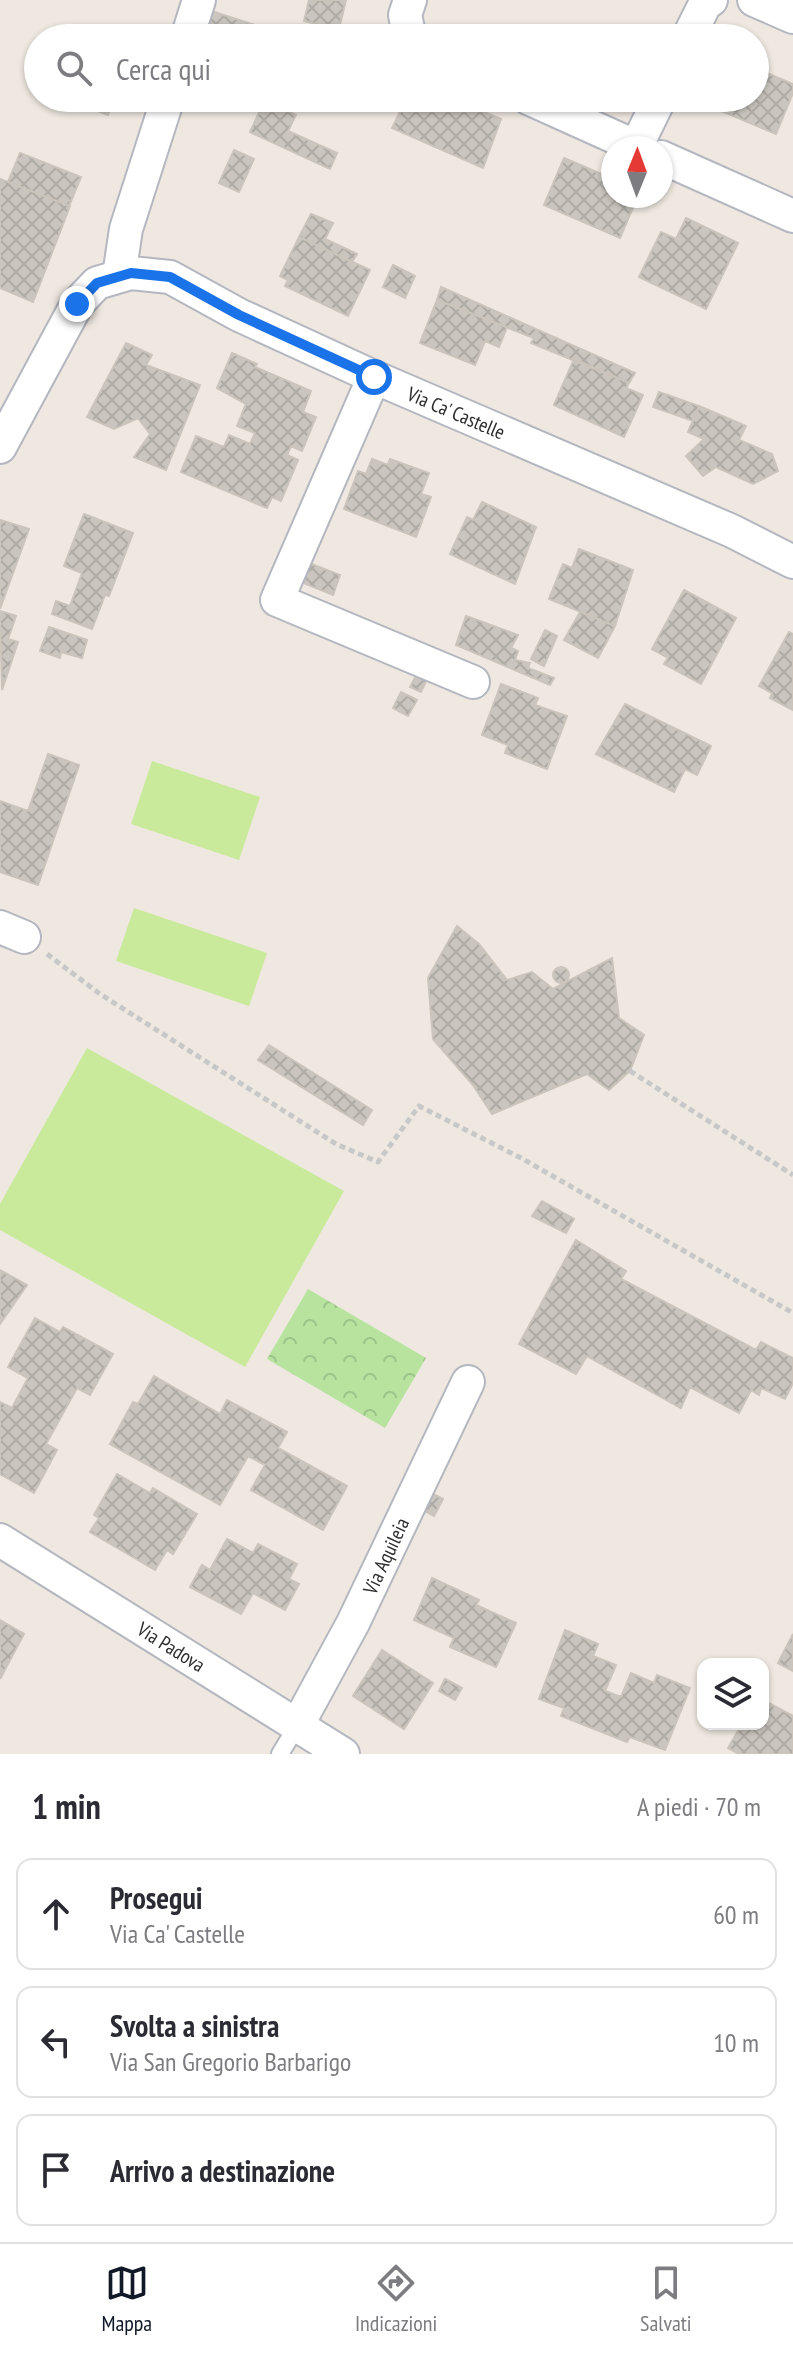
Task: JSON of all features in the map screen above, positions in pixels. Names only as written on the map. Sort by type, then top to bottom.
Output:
[{"type":"street","points":[[191,24],[199,0]]},
{"type":"street","points":[[407,24],[405,15],[410,0]]},
{"type":"street","points":[[695,24],[705,4],[711,0]]},
{"type":"street","points":[[754,0],[793,17]]},
{"type":"street","points":[[0,447],[77,304],[97,283],[119,276],[126,229],[164,112]]},
{"type":"street","points":[[559,112],[612,136]]},
{"type":"street","points":[[649,136],[656,112]]},
{"type":"street","points":[[673,163],[793,216]]},
{"type":"street","name":"Via Ca' Castelle","points":[[119,276],[131,273],[170,277],[239,315],[374,377],[732,531],[793,562]]},
{"type":"street","points":[[374,377],[277,600],[473,682]]},
{"type":"street","name":"Via Aquileia","points":[[297,1726],[353,1623],[468,1382]]},
{"type":"street","name":"Via Padova","points":[[0,1540],[343,1754]]},
{"type":"lane","points":[[280,1754],[297,1726]]},
{"type":"path","points":[[12,932],[100,994],[336,1144],[378,1162],[419,1106],[521,1158],[793,1313]]},
{"type":"path","points":[[630,1071],[793,1175]]},
{"type":"green space","points":[[152,761],[260,797],[239,860],[131,824]]},
{"type":"green space","points":[[134,908],[267,953],[249,1006],[116,961]]},
{"type":"green space","points":[[87,1048],[344,1191],[245,1367],[0,1230],[0,1204]]},
{"type":"green space","points":[[308,1289],[426,1358],[385,1428],[267,1359]]},
{"type":"building","points":[[309,0],[346,0],[340,24],[304,21]]},
{"type":"building","points":[[205,9],[252,24],[200,24]]},
{"type":"building","points":[[769,74],[793,84],[793,93],[776,134],[723,112],[769,112]]},
{"type":"building","points":[[259,112],[290,112],[296,115],[288,131],[337,153],[330,169],[250,132]]},
{"type":"building","points":[[400,112],[485,112],[501,119],[483,168],[392,128]]},
{"type":"building","points":[[234,150],[254,159],[239,192],[219,183]]},
{"type":"building","points":[[20,153],[81,177],[69,206],[8,182]]},
{"type":"building","points":[[564,158],[601,174],[601,208],[633,208],[620,238],[544,205]]},
{"type":"building","points":[[0,179],[70,206],[33,302],[0,288]]},
{"type":"building","points":[[311,214],[333,223],[325,239],[357,254],[352,262],[299,237]]},
{"type":"building","points":[[686,218],[738,243],[706,309],[639,277],[661,232],[676,239]]},
{"type":"building","points":[[299,237],[370,270],[348,316],[285,286],[288,280],[280,276]]},
{"type":"building","points":[[393,265],[415,276],[405,298],[383,287]]},
{"type":"building","points":[[441,287],[635,373],[629,383],[531,343],[534,338],[437,300]]},
{"type":"building","points":[[437,300],[507,327],[499,347],[485,341],[475,365],[420,343]]},
{"type":"building","points":[[126,343],[152,355],[146,365],[200,385],[166,470],[134,457],[150,434],[138,418],[114,429],[87,417]]},
{"type":"building","points":[[232,353],[257,364],[255,367],[311,391],[303,412],[316,417],[302,451],[291,446],[287,455],[298,460],[281,501],[272,497],[267,508],[181,472],[196,436],[224,447],[229,435],[250,444],[255,433],[237,426],[246,404],[217,388]]},
{"type":"building","points":[[574,359],[629,383],[626,388],[643,395],[624,437],[554,405]]},
{"type":"building","points":[[659,392],[699,406],[693,421],[653,407]]},
{"type":"building","points":[[699,406],[746,426],[739,440],[772,454],[778,471],[753,484],[716,467],[703,476],[686,456],[704,439],[688,432]]},
{"type":"building","points":[[372,459],[388,465],[390,459],[429,473],[421,494],[431,497],[416,537],[344,509],[358,471],[366,474]]},
{"type":"building","points":[[482,502],[536,527],[515,584],[450,554],[467,517],[473,520]]},
{"type":"building","points":[[84,514],[133,533],[109,596],[105,595],[92,629],[52,614],[56,601],[70,606],[82,573],[64,566]]},
{"type":"building","points":[[0,520],[29,529],[0,609]]},
{"type":"building","points":[[579,549],[633,570],[615,626],[549,599],[563,564],[572,568]]},
{"type":"building","points":[[304,561],[340,575],[333,595],[296,580]]},
{"type":"building","points":[[684,590],[736,618],[701,684],[664,664],[668,658],[652,649]]},
{"type":"building","points":[[0,611],[16,616],[8,639],[18,642],[2,690]]},
{"type":"building","points":[[580,612],[615,626],[598,658],[564,640]]},
{"type":"building","points":[[466,616],[518,635],[511,648],[518,651],[515,660],[530,663],[528,668],[554,678],[550,685],[456,645]]},
{"type":"building","points":[[49,627],[87,640],[82,658],[61,652],[60,658],[40,651]]},
{"type":"building","points":[[545,630],[557,636],[544,666],[531,659]]},
{"type":"building","points":[[789,632],[793,634],[793,710],[770,698],[772,693],[759,686]]},
{"type":"building","points":[[419,670],[429,675],[421,692],[410,687]]},
{"type":"building","points":[[501,684],[538,698],[535,705],[567,716],[547,769],[505,753],[508,745],[482,735]]},
{"type":"building","points":[[401,692],[417,700],[408,716],[393,708]]},
{"type":"building","points":[[625,704],[711,746],[697,775],[685,769],[674,792],[596,754]]},
{"type":"building","points":[[48,754],[79,765],[38,885],[0,872],[0,801],[28,811]]},
{"type":"building","points":[[457,926],[479,944],[507,980],[532,972],[553,989],[612,958],[619,1018],[644,1035],[630,1071],[609,1090],[587,1074],[492,1114],[473,1085],[433,1039],[428,978]]},
{"type":"building","points":[[561,967],[567,969],[567,981],[561,983],[555,981],[553,975],[555,969]]},
{"type":"building","points":[[269,1045],[372,1110],[363,1125],[258,1060]]},
{"type":"building","points":[[542,1201],[574,1219],[566,1233],[532,1216]]},
{"type":"building","points":[[576,1240],[626,1271],[621,1279],[756,1350],[761,1342],[793,1358],[793,1383],[785,1399],[761,1388],[759,1395],[751,1390],[739,1413],[690,1387],[681,1408],[587,1356],[576,1374],[519,1344]]},
{"type":"building","points":[[0,1270],[27,1285],[0,1324]]},
{"type":"building","points":[[35,1318],[60,1332],[63,1327],[113,1354],[90,1395],[77,1388],[46,1444],[57,1450],[34,1493],[0,1474],[0,1402],[12,1408],[28,1378],[8,1367]]},
{"type":"building","points":[[154,1376],[220,1414],[227,1400],[287,1432],[278,1448],[347,1486],[323,1530],[251,1490],[265,1465],[248,1456],[220,1505],[110,1444],[133,1402],[138,1404]]},
{"type":"building","points":[[117,1474],[150,1493],[153,1488],[197,1514],[173,1554],[167,1550],[155,1570],[90,1532],[99,1518],[94,1515]]},
{"type":"building","points":[[431,1493],[443,1499],[434,1516],[423,1510]]},
{"type":"building","points":[[227,1539],[253,1553],[258,1544],[297,1564],[289,1579],[299,1584],[285,1610],[253,1593],[241,1614],[190,1587],[202,1565],[210,1570]]},
{"type":"building","points":[[432,1578],[479,1600],[476,1605],[516,1623],[496,1667],[450,1647],[454,1638],[414,1620]]},
{"type":"building","points":[[0,1620],[24,1634],[0,1679]]},
{"type":"building","points":[[565,1630],[598,1644],[593,1656],[616,1665],[605,1691],[621,1697],[631,1673],[654,1683],[657,1675],[690,1688],[665,1750],[630,1737],[627,1742],[561,1716],[564,1708],[539,1699]]},
{"type":"building","points":[[793,1634],[793,1671],[778,1663]]},
{"type":"building","points":[[382,1650],[433,1683],[404,1729],[353,1696]]},
{"type":"building","points":[[445,1679],[462,1688],[455,1700],[439,1691]]},
{"type":"building","points":[[769,1703],[793,1716],[793,1754],[739,1754],[728,1748],[738,1730],[769,1730]]},
{"type":"route","points":[[77,304],[97,283],[131,273],[170,277],[239,315],[374,377]]}]
